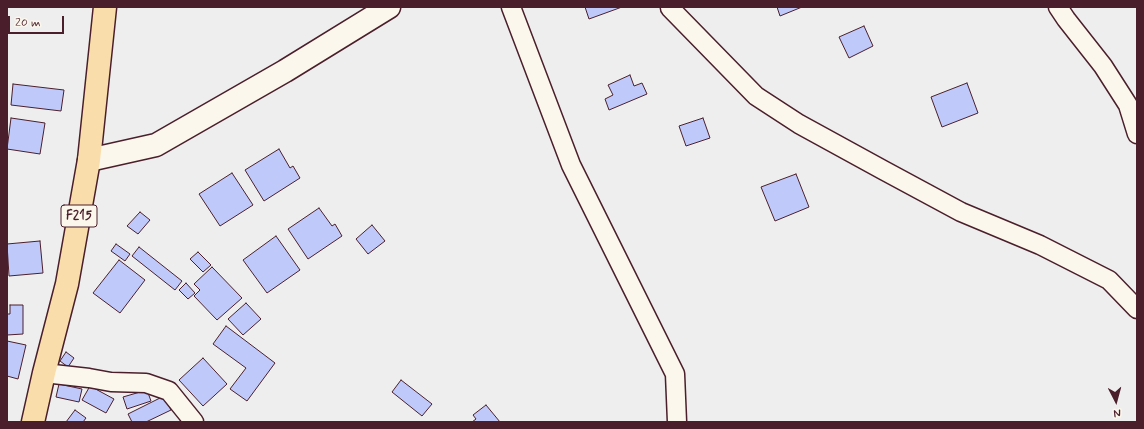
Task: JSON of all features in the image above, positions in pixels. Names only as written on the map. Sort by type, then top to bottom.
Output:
[{"type":"main road","name":"F215","points":[[33,422],[67,284],[89,160],[102,8]]},
{"type":"street","points":[[89,160],[156,145],[285,71],[389,7]]},
{"type":"street","points":[[511,7],[571,165],[675,374],[677,422]]},
{"type":"street","points":[[1058,7],[1103,66],[1128,105],[1137,134]]},
{"type":"street","points":[[670,8],[756,96],[799,124],[962,212],[1040,245],[1109,280],[1137,309]]},
{"type":"street","points":[[44,373],[111,382],[146,383],[170,391],[194,422]]},
{"type":"building","points":[[585,7],[622,7],[589,19]]},
{"type":"building","points":[[777,7],[802,7],[780,16]]},
{"type":"building","points":[[864,26],[873,46],[849,58],[839,37]]},
{"type":"building","points":[[630,75],[634,86],[642,83],[647,94],[609,110],[605,99],[613,95],[608,85]]},
{"type":"building","points":[[967,83],[978,113],[942,127],[931,97]]},
{"type":"building","points":[[13,84],[64,90],[61,111],[11,105]]},
{"type":"building","points":[[11,118],[45,123],[40,154],[7,149]]},
{"type":"building","points":[[703,118],[710,138],[686,146],[679,126]]},
{"type":"building","points":[[279,149],[290,168],[293,166],[300,178],[264,201],[245,170]]},
{"type":"building","points":[[232,173],[253,205],[220,226],[199,194]]},
{"type":"building","points":[[796,174],[809,207],[775,221],[761,187]]},
{"type":"building","points":[[319,208],[332,226],[335,224],[342,236],[308,259],[288,229]]},
{"type":"building","points":[[140,212],[150,220],[138,234],[127,226]]},
{"type":"building","points":[[372,225],[385,241],[368,254],[356,239]]},
{"type":"building","points":[[276,236],[300,270],[267,293],[243,260]]},
{"type":"building","points":[[40,241],[43,273],[9,276],[7,244]]},
{"type":"building","points":[[116,244],[130,254],[125,261],[111,251]]},
{"type":"building","points":[[139,247],[182,281],[175,290],[132,256]]},
{"type":"building","points":[[198,252],[211,265],[203,272],[190,259]]},
{"type":"building","points":[[119,260],[145,280],[120,313],[93,293]]},
{"type":"building","points":[[212,267],[242,298],[217,320],[194,296],[200,290],[194,284]]},
{"type":"building","points":[[186,283],[195,293],[188,299],[179,290]]},
{"type":"building","points":[[246,303],[261,319],[243,335],[228,319]]},
{"type":"building","points":[[10,305],[23,305],[23,334],[7,335],[7,314],[10,314]]},
{"type":"building","points":[[226,326],[275,363],[247,401],[230,389],[246,368],[213,344]]},
{"type":"building","points":[[7,341],[26,345],[18,379],[7,376]]},
{"type":"building","points":[[66,352],[74,358],[68,367],[60,361]]},
{"type":"building","points":[[203,358],[227,384],[203,406],[179,380]]},
{"type":"building","points":[[401,380],[432,404],[422,416],[392,392]]},
{"type":"building","points":[[59,384],[82,389],[79,402],[56,397]]},
{"type":"building","points":[[90,386],[114,399],[106,413],[82,400]]},
{"type":"building","points":[[147,390],[151,401],[127,409],[123,397]]},
{"type":"building","points":[[164,396],[171,410],[146,422],[132,422],[128,414]]},
{"type":"building","points":[[486,405],[500,422],[472,422],[476,419],[473,415]]},
{"type":"building","points":[[75,410],[86,418],[83,422],[66,422]]}]
